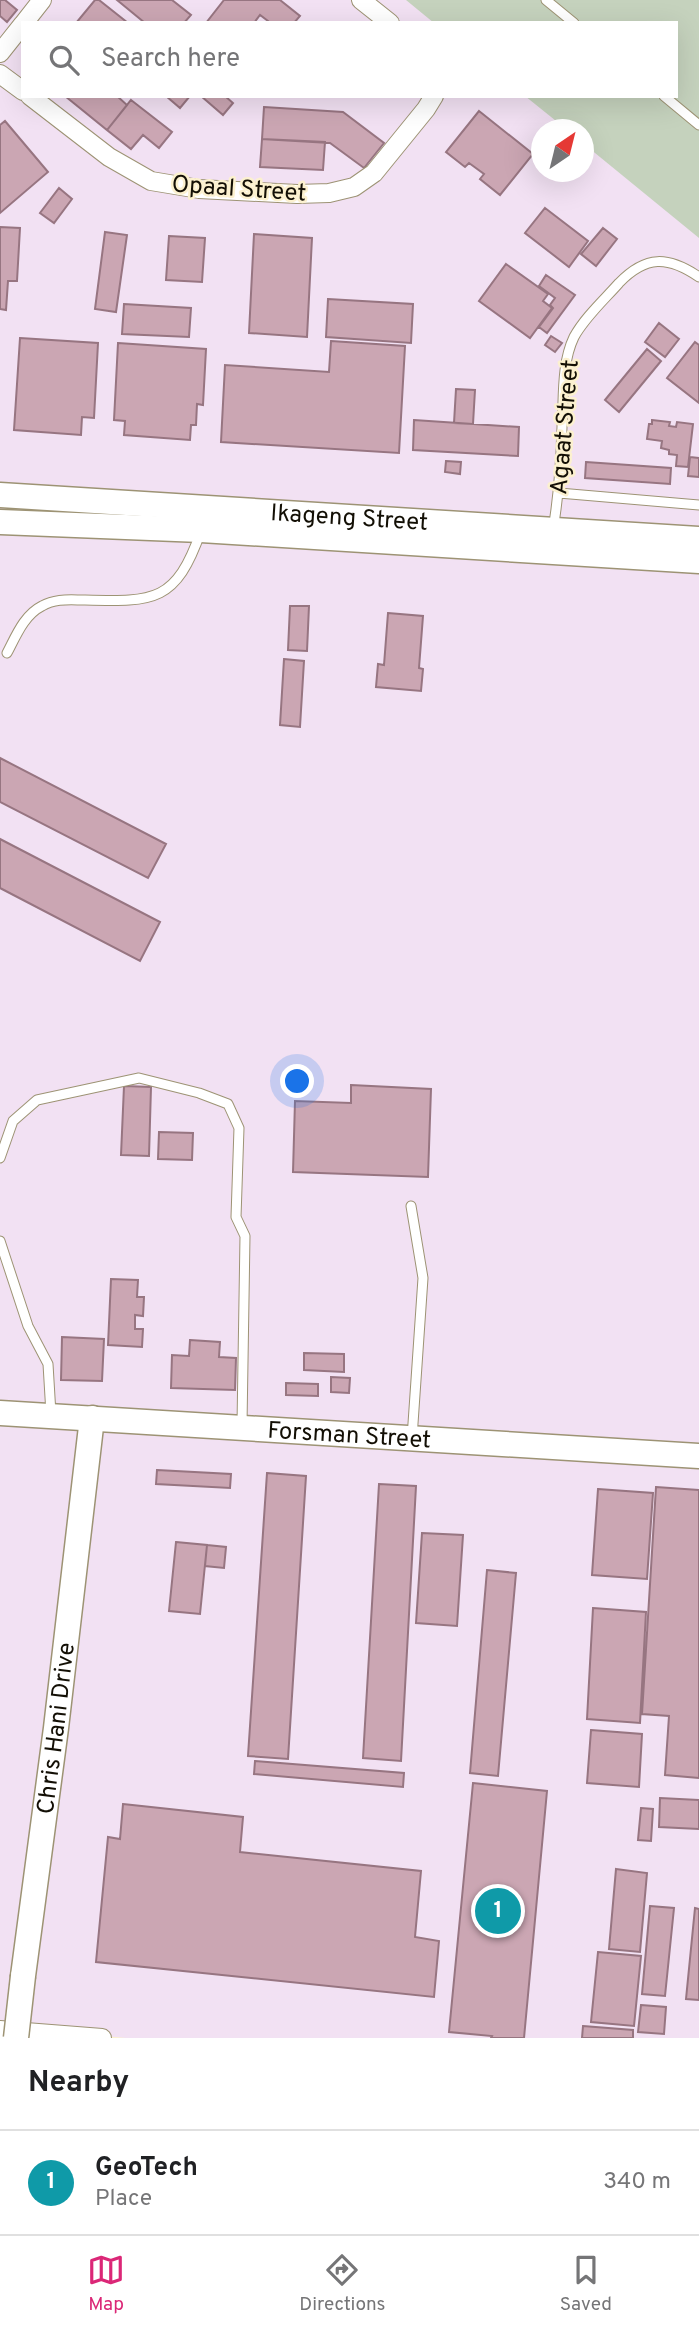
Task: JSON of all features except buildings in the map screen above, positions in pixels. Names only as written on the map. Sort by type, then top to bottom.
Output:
[{"type":"street","points":[[25,21],[42,0]]},
{"type":"street","points":[[361,0],[387,21]]},
{"type":"street","points":[[0,53],[21,26]]},
{"type":"street","points":[[0,74],[21,90]]},
{"type":"street","name":"Opaal Street","points":[[33,98],[109,157],[151,181],[199,188],[297,194],[329,193],[354,187],[374,173],[433,98]]},
{"type":"street","name":"Ikageng Street","points":[[0,495],[110,514],[552,542],[699,561]]},
{"type":"street","name":"Ikageng Street","points":[[0,522],[110,514]]},
{"type":"street","name":"Ikageng Street","points":[[552,542],[699,539]]},
{"type":"street","name":"Forsman Street","points":[[0,1413],[699,1456]]},
{"type":"street","name":"Chris Hani Drive","points":[[16,2038],[57,1728],[92,1418]]},
{"type":"street","points":[[0,2030],[102,2038]]},
{"type":"lane","points":[[546,0],[572,21]]},
{"type":"lane","points":[[666,98],[699,125]]},
{"type":"lane","name":"Agaat Street","points":[[552,542],[559,493],[566,368],[574,338],[592,312],[638,267],[667,261],[682,265],[699,277]]},
{"type":"lane","points":[[559,493],[699,505]]},
{"type":"lane","points":[[7,653],[26,619],[41,606],[60,600],[145,599],[166,591],[193,554],[202,519]]},
{"type":"lane","points":[[0,1157],[13,1121],[37,1100],[139,1078],[199,1093],[228,1104],[239,1128],[236,1217],[245,1236],[242,1428]]},
{"type":"lane","points":[[411,1206],[423,1278],[412,1440]]},
{"type":"lane","points":[[0,1241],[28,1326],[48,1364],[51,1416]]},
{"type":"shaded area","points":[[0,0],[699,0],[699,2038],[126,2038],[0,2026]]},
{"type":"green space","points":[[406,0],[699,0],[699,238],[594,152],[594,119],[554,119],[527,98],[678,98],[678,21],[432,21]]},
{"type":"place","name":"GeoTech","points":[[498,1911]]}]
